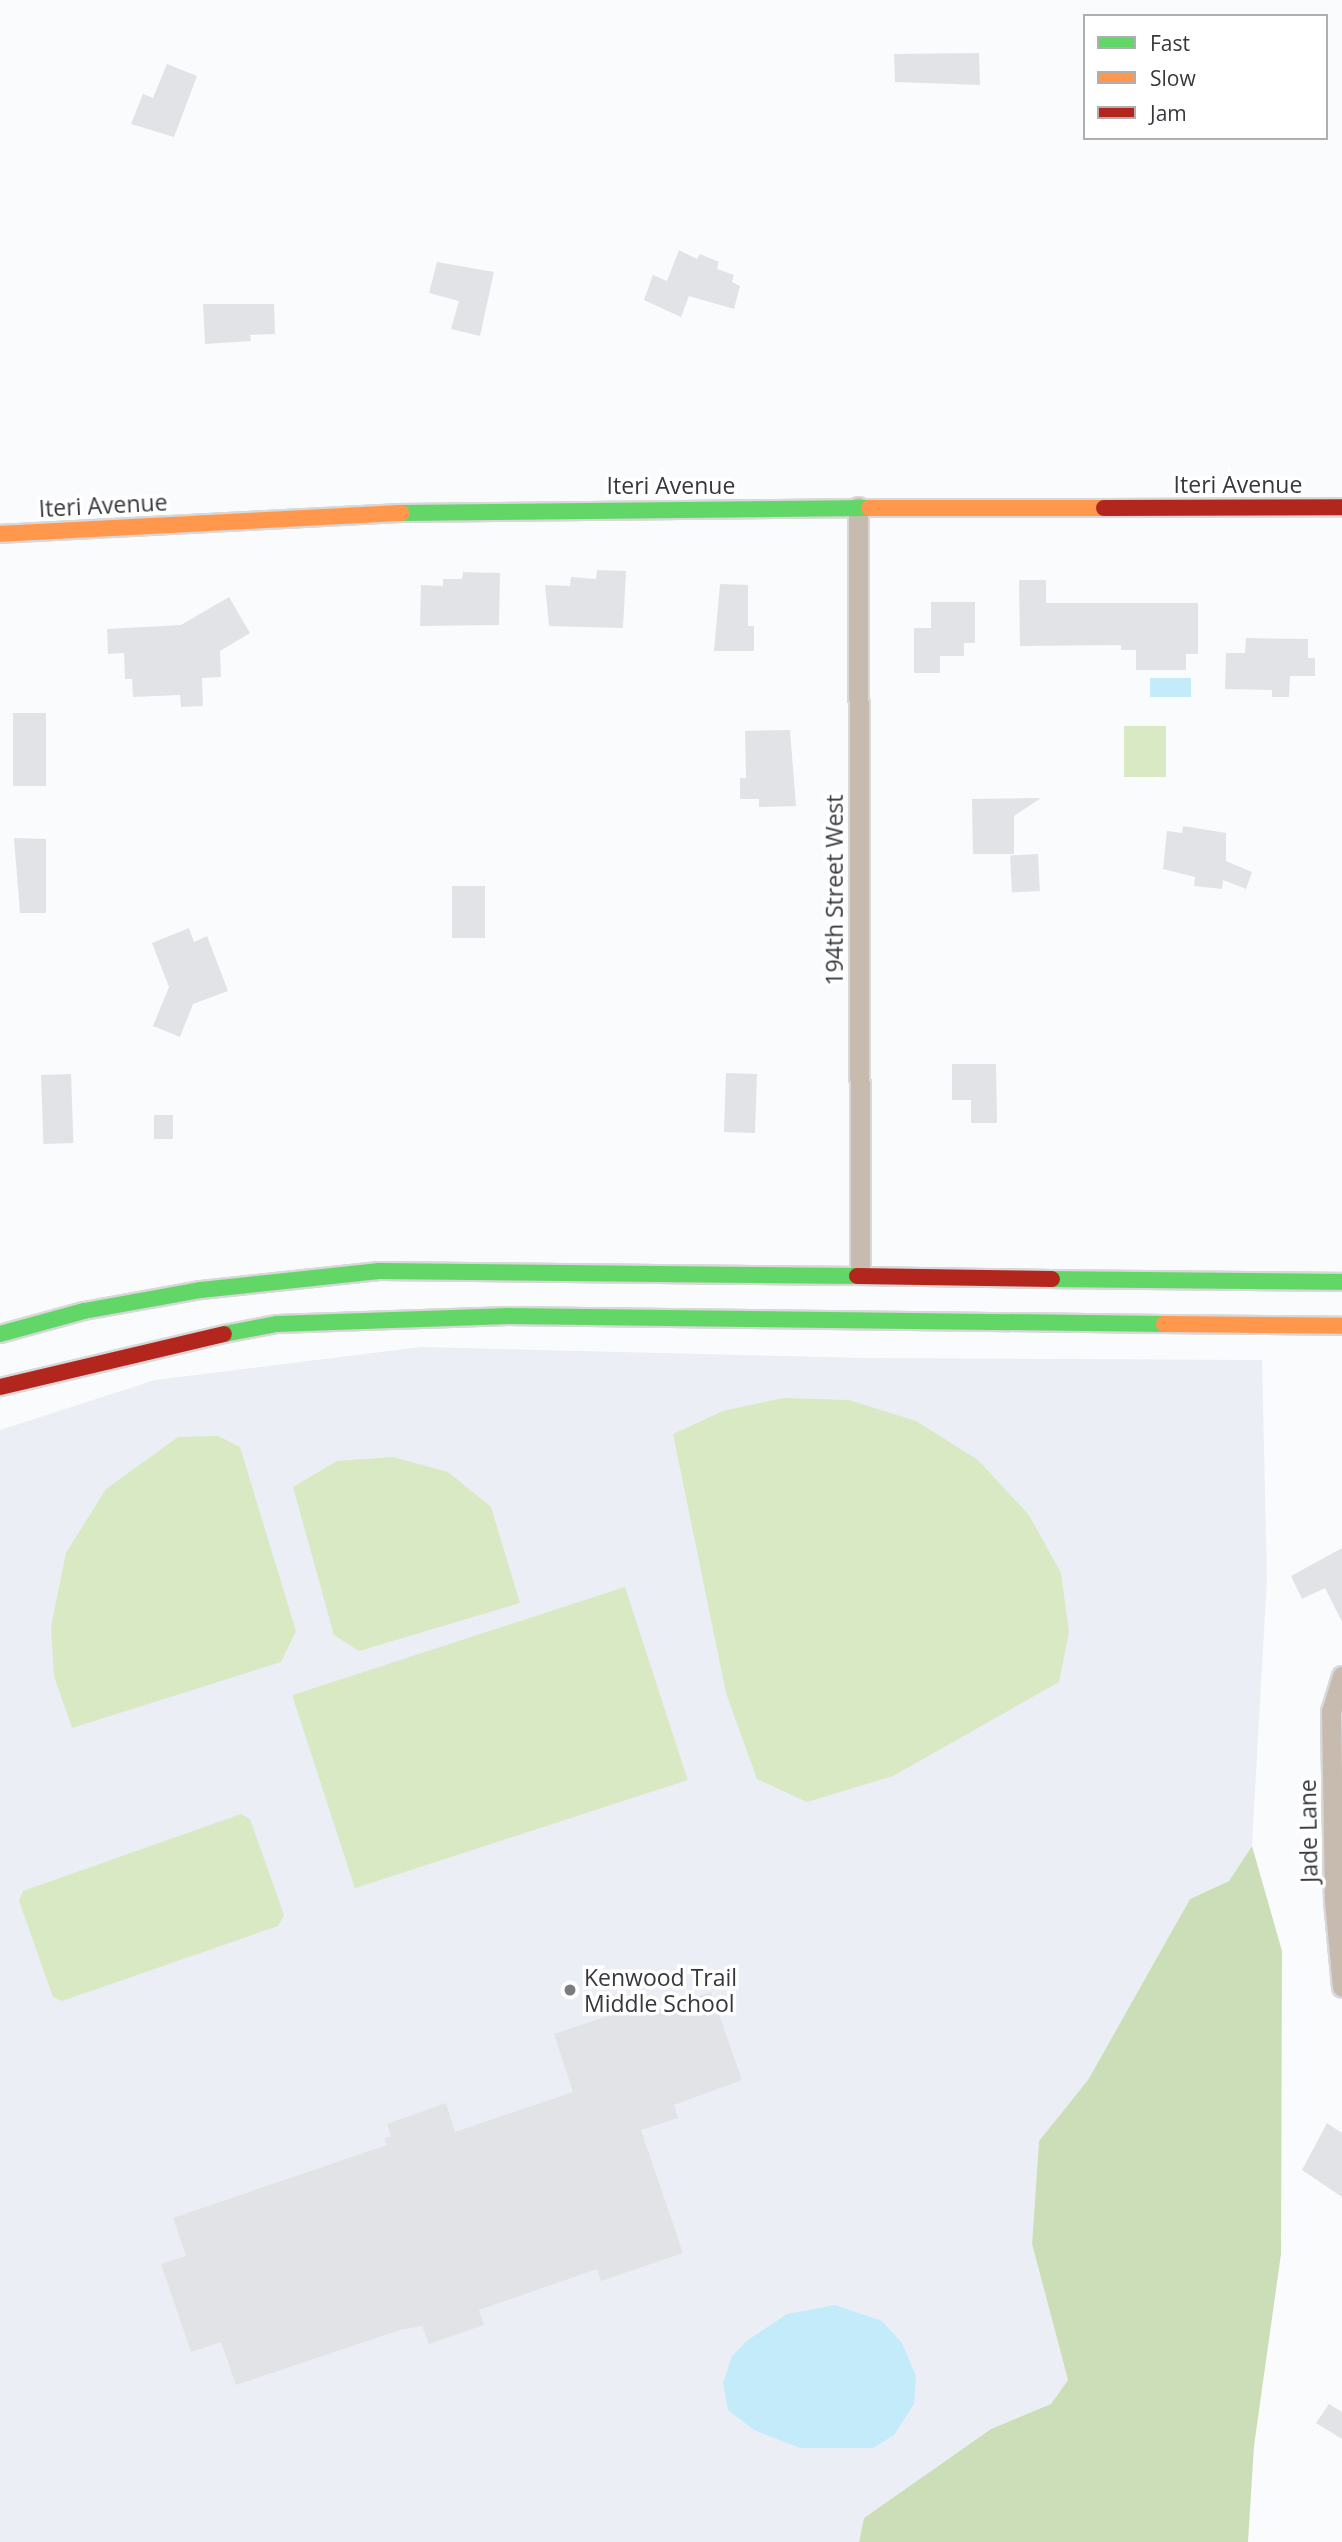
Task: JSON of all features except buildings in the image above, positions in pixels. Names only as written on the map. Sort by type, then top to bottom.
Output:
[{"type":"main road","name":"Iteri Avenue","points":[[0,534],[489,509],[1342,507]]},
{"type":"main road","points":[[0,1334],[84,1311],[201,1290],[379,1271],[860,1273],[1342,1282]]},
{"type":"main road","points":[[0,1387],[170,1344],[277,1324],[360,1319],[534,1316],[1342,1326]]},
{"type":"street","name":"194th Street West","points":[[858,507],[860,1273]]},
{"type":"street","name":"Jade Lane","points":[[1342,1675],[1331,1711],[1334,1900],[1342,1987]]},
{"type":"shaded area","name":"Kenwood Trail Middle School","points":[[421,1347],[866,1358],[1262,1360],[1267,1578],[1252,1846],[1229,1881],[1190,1899],[1088,2080],[1039,2141],[1032,2244],[1068,2380],[1051,2404],[991,2429],[864,2518],[859,2542],[0,2542],[0,1430],[155,1380]]},
{"type":"green space","points":[[1124,726],[1166,726],[1166,777],[1124,777]]},
{"type":"green space","points":[[783,1398],[849,1400],[916,1421],[978,1460],[1029,1515],[1061,1573],[1069,1632],[1059,1682],[893,1776],[807,1802],[757,1779],[726,1693],[673,1434],[723,1411]]},
{"type":"green space","points":[[218,1436],[240,1447],[296,1631],[281,1662],[72,1728],[54,1676],[51,1627],[66,1553],[106,1489],[178,1437]]},
{"type":"green space","points":[[393,1457],[448,1472],[491,1507],[520,1603],[359,1651],[334,1635],[293,1487],[337,1461]]},
{"type":"green space","points":[[625,1587],[688,1780],[355,1888],[292,1695]]},
{"type":"green space","points":[[241,1814],[250,1819],[284,1915],[278,1926],[62,2001],[53,1997],[19,1901],[23,1891]]},
{"type":"green space","points":[[1252,1846],[1282,1951],[1281,2254],[1254,2446],[1248,2542],[859,2542],[864,2518],[991,2429],[1051,2404],[1068,2380],[1032,2244],[1039,2141],[1088,2080],[1190,1899],[1229,1881]]},
{"type":"water","points":[[1150,678],[1191,678],[1191,697],[1150,697]]},
{"type":"water","points":[[835,2305],[882,2321],[902,2343],[916,2376],[914,2404],[894,2435],[873,2448],[800,2448],[754,2430],[728,2410],[723,2383],[732,2356],[748,2340],[787,2314]]},
{"type":"traffic: fast","points":[[401,513],[869,508]]},
{"type":"traffic: fast","points":[[0,1334],[84,1311],[201,1290],[379,1271],[857,1276]]},
{"type":"traffic: fast","points":[[1052,1279],[1342,1282]]},
{"type":"traffic: fast","points":[[224,1334],[277,1324],[508,1316],[1164,1324]]},
{"type":"traffic: slow","points":[[869,508],[1104,508]]},
{"type":"traffic: slow","points":[[0,534],[401,513]]},
{"type":"traffic: slow","points":[[1164,1324],[1342,1326]]},
{"type":"traffic: jam","points":[[1104,508],[1342,507]]},
{"type":"traffic: jam","points":[[857,1276],[1052,1279]]},
{"type":"traffic: jam","points":[[0,1387],[224,1334]]},
{"type":"place","name":"Kenwood Trail Middle School","points":[[570,1990]]}]
